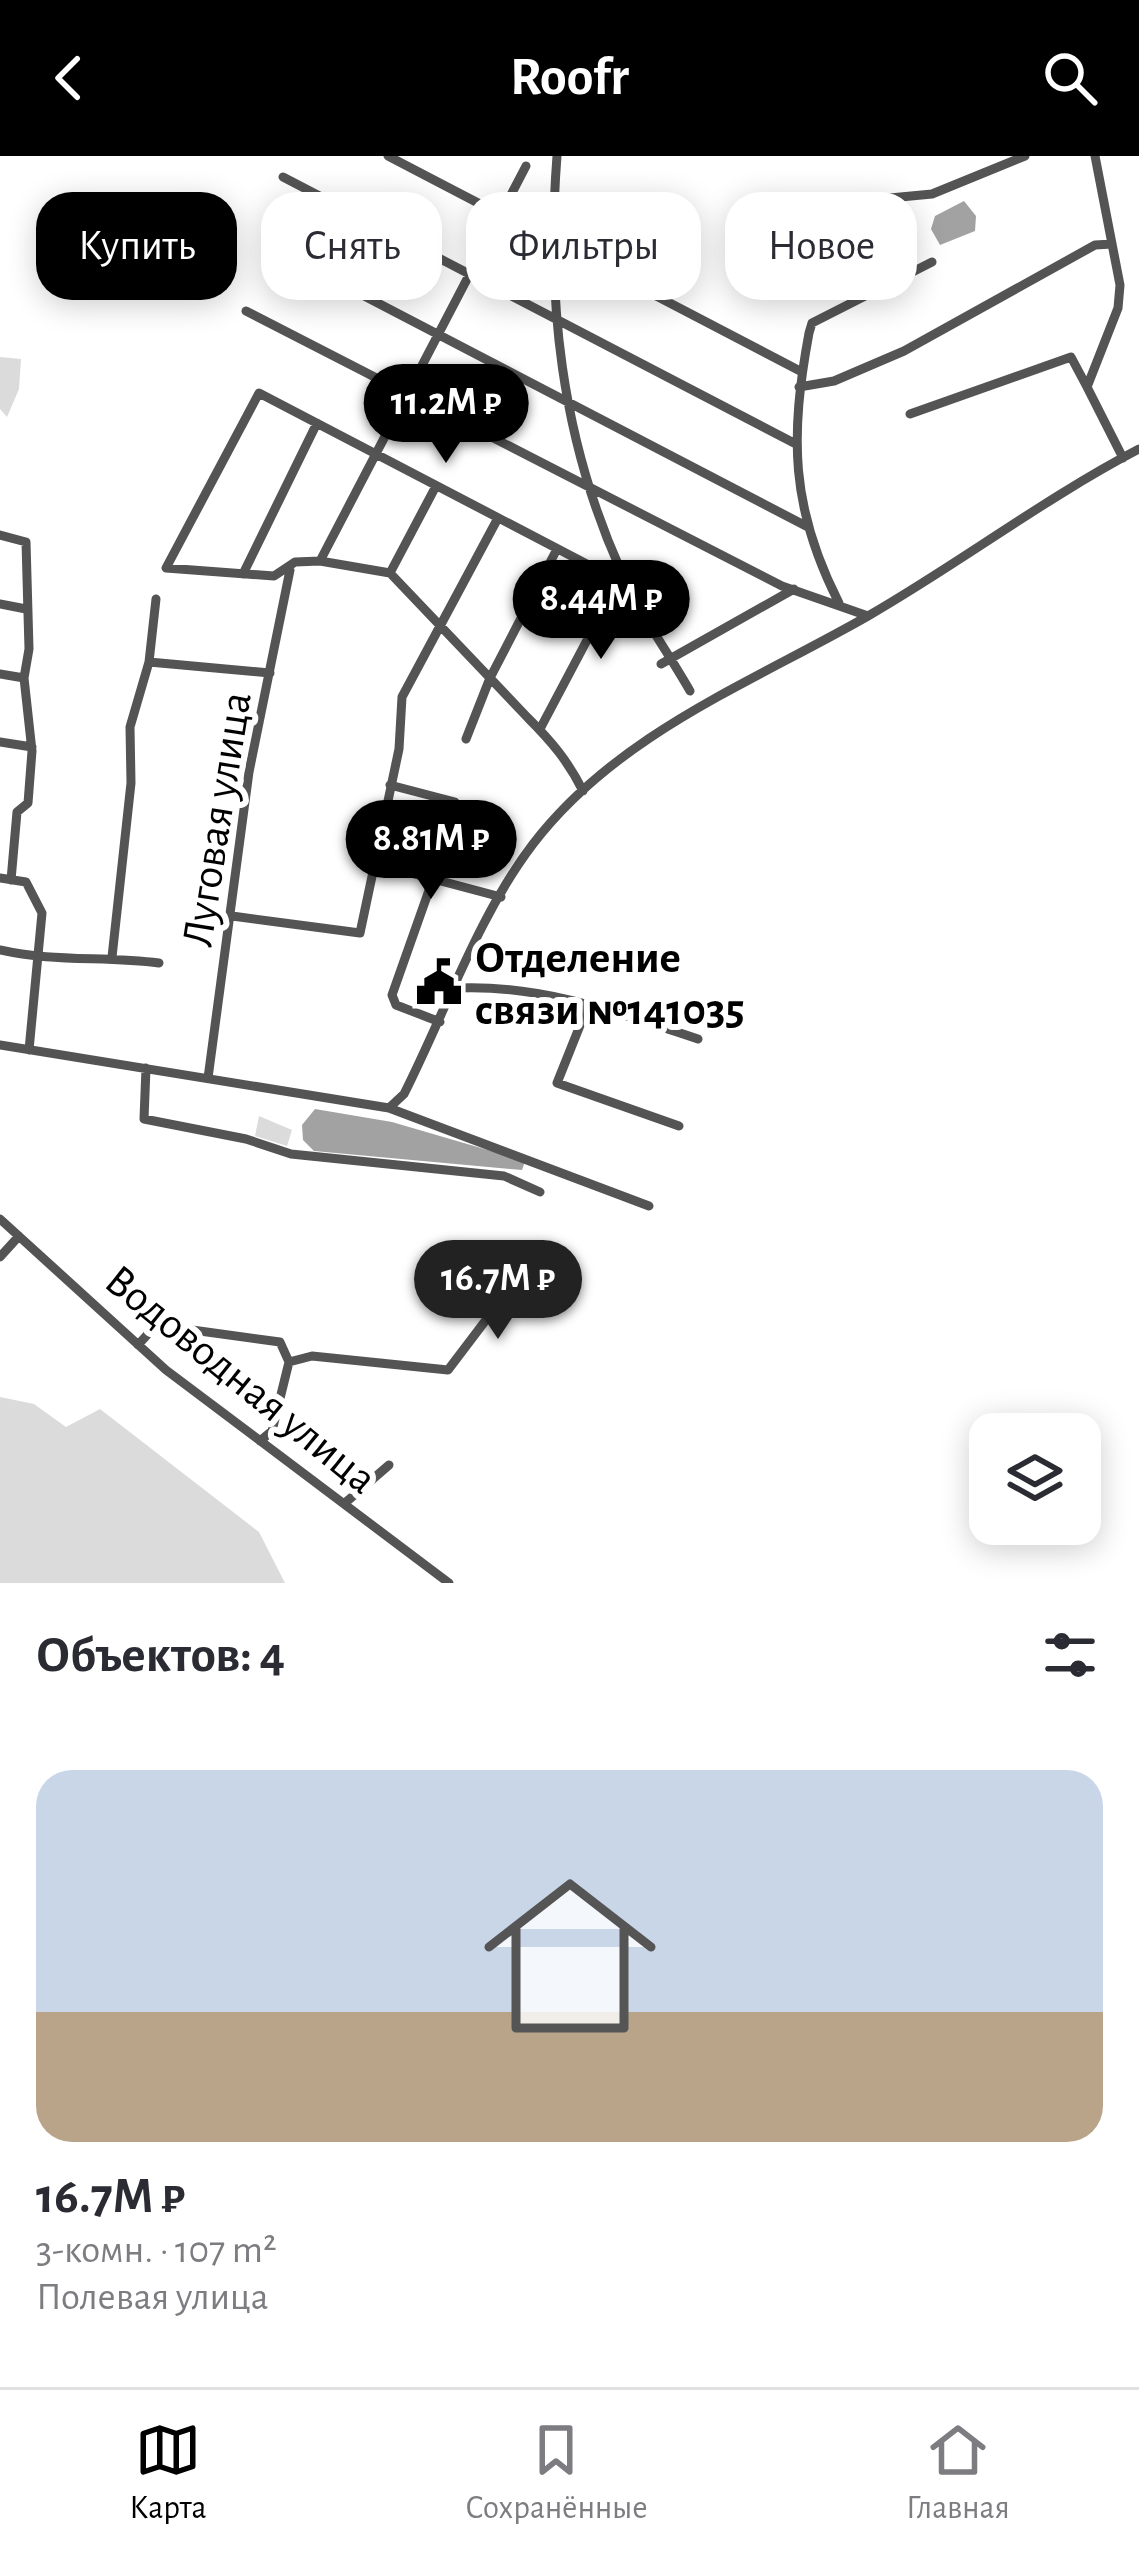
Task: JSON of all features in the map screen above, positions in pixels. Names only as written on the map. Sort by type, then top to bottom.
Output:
[{"type":"street","points":[[388,156],[466,197]]},
{"type":"street","points":[[555,192],[557,156]]},
{"type":"street","points":[[917,195],[932,194],[1024,156]]},
{"type":"street","points":[[1087,387],[1118,308],[1120,284],[1096,156]]},
{"type":"street","points":[[512,192],[526,166]]},
{"type":"street","points":[[283,177],[466,271]]},
{"type":"street","points":[[799,386],[834,381],[904,351],[1095,244],[1112,244]]},
{"type":"street","points":[[838,603],[806,526],[794,442],[812,323],[932,262]]},
{"type":"street","points":[[320,561],[466,281]]},
{"type":"street","points":[[372,300],[806,526]]},
{"type":"street","points":[[523,300],[794,442]]},
{"type":"street","points":[[555,300],[567,401],[588,488],[622,574],[666,661],[689,691]]},
{"type":"street","points":[[662,300],[802,372]]},
{"type":"street","points":[[246,310],[588,488],[794,589],[868,616]]},
{"type":"street","points":[[910,414],[1071,357],[1123,458]]},
{"type":"street","points":[[583,791],[563,752],[390,573],[320,561],[295,562],[290,570],[274,576],[166,568],[259,392],[602,572],[622,574]]},
{"type":"street","points":[[243,574],[317,423]]},
{"type":"street","points":[[388,1108],[404,1094],[501,897],[532,845],[583,791],[645,739],[868,616],[1139,449]]},
{"type":"street","points":[[390,573],[436,486]]},
{"type":"street","points":[[232,916],[360,932],[402,698],[498,518]]},
{"type":"street","points":[[0,535],[24,539],[29,649],[23,678],[32,747],[28,803],[17,812],[6,879],[26,882],[43,913],[28,1050]]},
{"type":"street","points":[[466,739],[490,678],[557,549]]},
{"type":"street","name":"Луговая улица","points":[[208,1078],[248,772],[290,570]]},
{"type":"street","points":[[539,729],[622,574]]},
{"type":"street","points":[[666,661],[794,589]]},
{"type":"street","points":[[112,957],[130,782],[130,727],[149,662],[156,599]]},
{"type":"street","points":[[0,604],[26,609]]},
{"type":"street","points":[[149,662],[270,673]]},
{"type":"street","points":[[0,674],[23,678]]},
{"type":"street","points":[[0,742],[32,747]]},
{"type":"street","points":[[390,785],[455,802]]},
{"type":"street","points":[[0,809],[17,812]]},
{"type":"street","points":[[373,862],[501,897]]},
{"type":"street","points":[[434,879],[392,995],[396,1005],[440,1022]]},
{"type":"street","points":[[0,950],[41,959],[112,957],[159,963]]},
{"type":"street","points":[[456,988],[490,986],[589,1003],[698,1039]]},
{"type":"street","points":[[589,1003],[557,1083],[679,1126]]},
{"type":"street","points":[[0,1045],[388,1108],[649,1206]]},
{"type":"street","points":[[146,1069],[144,1119],[246,1139],[291,1154],[504,1176],[540,1192]]},
{"type":"street","name":"Водоводная улица","points":[[0,1219],[138,1345],[449,1583]]},
{"type":"street","points":[[0,1257],[19,1236]]},
{"type":"street","points":[[289,1362],[312,1356],[448,1370],[511,1287]]},
{"type":"street","points":[[138,1345],[156,1325],[280,1342],[289,1362],[272,1431],[260,1441]]},
{"type":"street","points":[[345,1503],[389,1465]]},
{"type":"shaded area","points":[[964,201],[976,216],[975,231],[940,245],[931,229],[935,216]]},
{"type":"shaded area","points":[[0,357],[21,359],[19,389],[7,417],[0,409]]},
{"type":"shaded area","points":[[315,1109],[392,1122],[525,1161],[522,1170],[314,1151],[303,1140],[302,1125]]},
{"type":"shaded area","points":[[259,1116],[292,1130],[287,1146],[255,1136]]},
{"type":"shaded area","points":[[0,1397],[34,1404],[66,1427],[100,1409],[259,1532],[285,1583],[0,1583]]},
{"type":"place","name":"Отделение связи №141035","points":[[439,982]]}]
